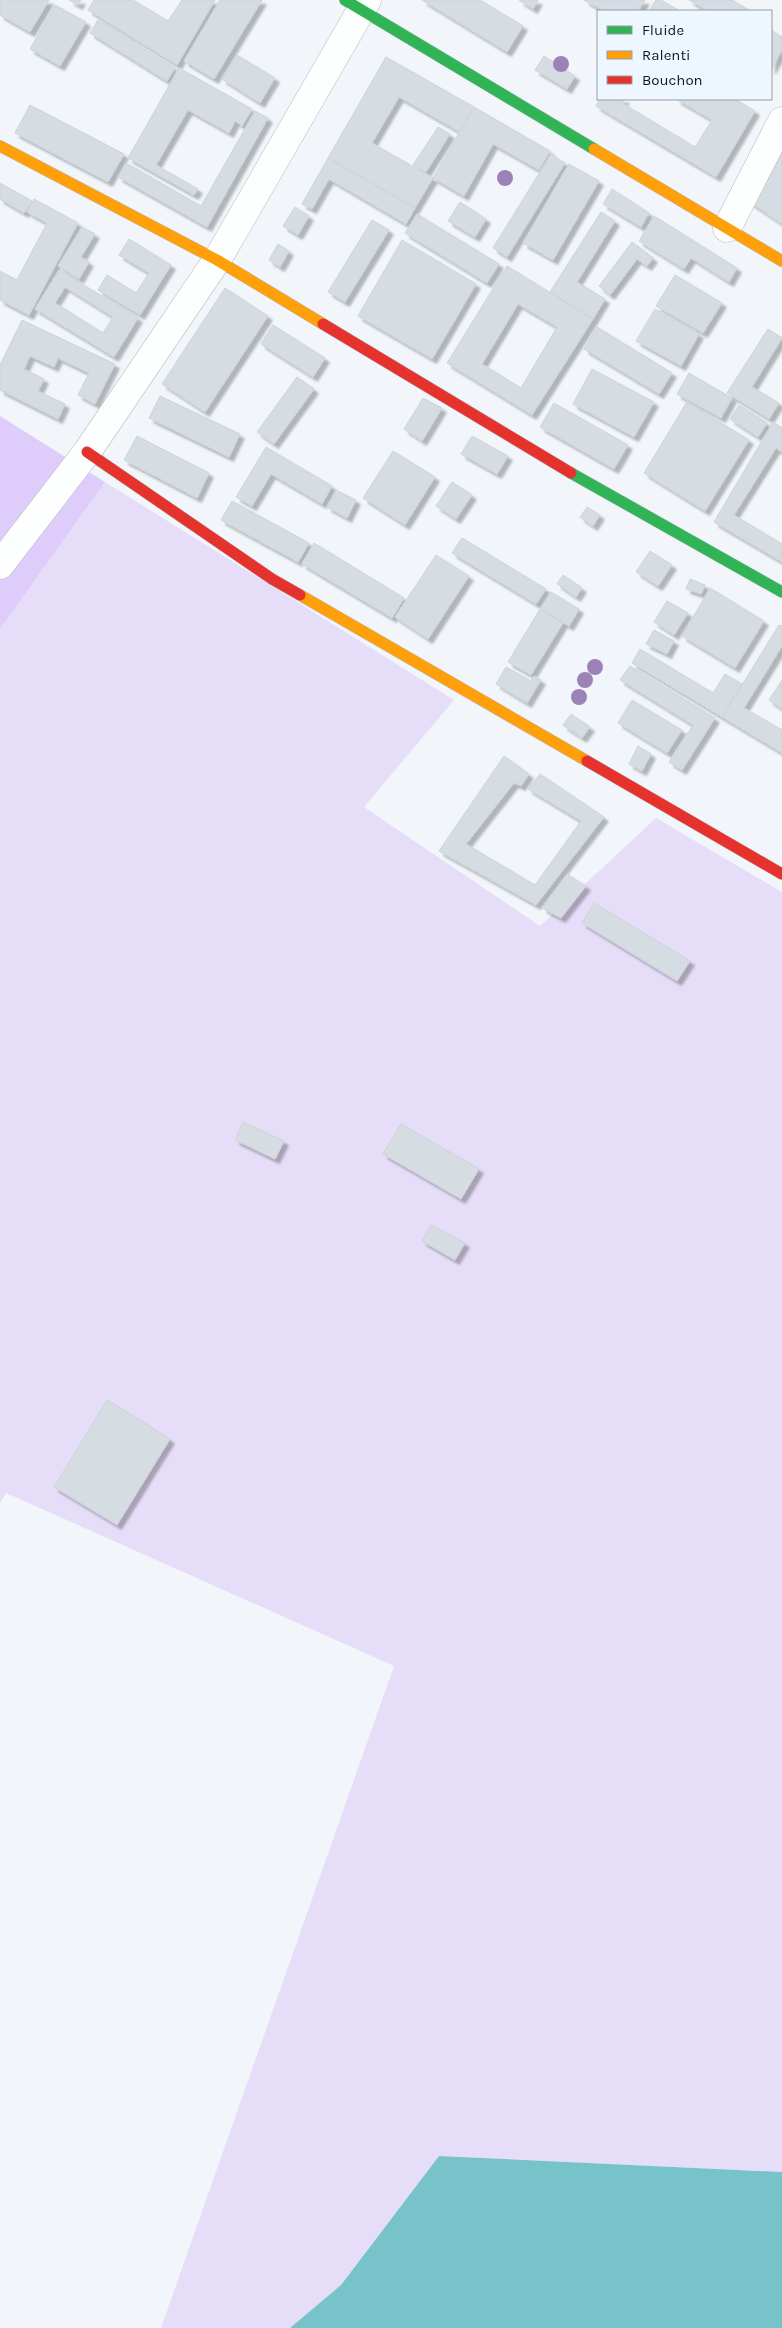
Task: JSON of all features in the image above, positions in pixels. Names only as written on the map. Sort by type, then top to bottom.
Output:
[{"type":"street","points":[[0,565],[87,452],[217,260],[357,3],[782,261]]},
{"type":"street","points":[[727,228],[782,121]]},
{"type":"street","points":[[0,146],[217,260],[553,463],[782,592]]},
{"type":"street","points":[[87,452],[272,579],[782,874]]},
{"type":"shaded area","points":[[0,416],[105,482],[0,629]]},
{"type":"shaded area","points":[[105,482],[454,700],[364,807],[540,926],[656,818],[782,892],[782,2172],[439,2156],[341,2285],[290,2328],[161,2328],[394,1666],[6,1493],[0,1503],[0,629]]},
{"type":"water","points":[[439,2156],[782,2172],[782,2328],[290,2328],[341,2285]]},
{"type":"building","points":[[0,0],[49,0],[30,32],[0,15]]},
{"type":"building","points":[[69,0],[81,0],[78,5]]},
{"type":"building","points":[[94,0],[133,0],[168,21],[182,0],[215,0],[177,65],[88,10]]},
{"type":"building","points":[[220,0],[262,0],[214,79],[184,61]]},
{"type":"building","points":[[422,0],[480,0],[523,26],[507,52]]},
{"type":"building","points":[[519,0],[538,0],[533,9]]},
{"type":"building","points":[[584,0],[645,0],[639,10],[602,10]]},
{"type":"building","points":[[656,0],[661,0],[678,10],[650,10]]},
{"type":"building","points":[[689,0],[732,0],[749,10],[706,10]]},
{"type":"building","points":[[55,5],[86,22],[60,66],[30,49]]},
{"type":"building","points":[[98,20],[175,68],[167,81],[90,33]]},
{"type":"building","points":[[772,31],[782,37],[782,50],[772,68]]},
{"type":"building","points":[[237,55],[275,78],[260,103],[222,79]]},
{"type":"building","points":[[544,56],[575,76],[567,89],[535,70]]},
{"type":"building","points":[[386,57],[474,107],[460,132],[399,97],[372,143],[433,178],[415,208],[328,158]]},
{"type":"building","points":[[179,68],[252,109],[242,126],[235,121],[229,133],[188,110],[156,165],[198,189],[194,195],[128,158]]},
{"type":"building","points":[[599,100],[624,100],[622,103],[695,147],[712,120],[678,100],[737,100],[755,111],[716,177],[596,106]]},
{"type":"building","points":[[30,105],[124,154],[108,182],[15,133]]},
{"type":"building","points":[[474,107],[550,151],[539,170],[493,144],[464,196],[433,178]]},
{"type":"building","points":[[255,111],[268,118],[207,227],[118,177],[126,163],[201,206]]},
{"type":"building","points":[[438,127],[450,134],[426,172],[413,165]]},
{"type":"building","points":[[782,147],[782,224],[745,199]]},
{"type":"building","points":[[551,154],[565,163],[507,257],[493,248]]},
{"type":"building","points":[[328,158],[415,208],[406,224],[329,179],[312,209],[302,204]]},
{"type":"building","points":[[569,164],[599,181],[553,260],[523,243]]},
{"type":"building","points":[[0,183],[32,201],[24,213],[0,199]]},
{"type":"building","points":[[612,189],[649,213],[641,227],[603,204]]},
{"type":"building","points":[[34,199],[78,223],[29,315],[0,300],[0,271],[17,280],[47,223],[27,212]]},
{"type":"building","points":[[460,202],[486,219],[475,237],[448,221]]},
{"type":"building","points":[[295,207],[309,216],[298,235],[283,226]]},
{"type":"building","points":[[601,212],[615,221],[577,282],[605,299],[593,319],[550,292]]},
{"type":"building","points":[[417,214],[499,264],[487,283],[405,233]]},
{"type":"building","points":[[654,216],[737,268],[729,282],[691,258],[684,269],[639,241]]},
{"type":"building","points":[[372,220],[389,230],[345,302],[328,292]]},
{"type":"building","points":[[82,227],[95,234],[81,257],[89,262],[79,279],[58,266]]},
{"type":"building","points":[[129,239],[171,265],[140,315],[98,290],[107,275],[136,293],[149,273],[119,255]]},
{"type":"building","points":[[402,240],[476,284],[432,359],[358,316]]},
{"type":"building","points":[[632,242],[653,258],[647,266],[637,259],[610,295],[599,286]]},
{"type":"building","points":[[278,244],[289,251],[280,267],[269,260]]},
{"type":"building","points":[[507,266],[593,319],[532,415],[447,363]],"holes":[[[518,304],[557,327],[521,388],[482,364]]]},
{"type":"building","points":[[59,270],[138,318],[114,357],[35,309]],"holes":[[[65,287],[113,317],[103,333],[55,303]]]},
{"type":"building","points":[[675,275],[722,303],[703,333],[656,306]]},
{"type":"building","points":[[225,288],[268,316],[205,412],[162,384]]},
{"type":"building","points":[[655,309],[699,334],[681,366],[636,341]]},
{"type":"building","points":[[22,320],[115,364],[95,404],[78,395],[89,373],[58,358],[54,367],[30,356],[24,369],[44,379],[38,391],[65,404],[58,419],[0,390],[0,365]]},
{"type":"building","points":[[273,325],[325,358],[313,377],[261,344]]},
{"type":"building","points":[[597,327],[672,373],[659,394],[584,349]]},
{"type":"building","points":[[768,329],[782,338],[752,387],[779,403],[769,419],[727,393]]},
{"type":"building","points":[[592,369],[654,402],[634,437],[573,404]]},
{"type":"building","points":[[689,373],[732,398],[721,418],[677,394]]},
{"type":"building","points":[[297,377],[314,389],[274,444],[257,432]]},
{"type":"building","points":[[160,396],[240,434],[229,457],[149,418]]},
{"type":"building","points":[[423,398],[442,408],[422,441],[404,429]]},
{"type":"building","points":[[687,402],[749,440],[705,511],[644,473]]},
{"type":"building","points":[[554,403],[628,445],[614,469],[540,427]]},
{"type":"building","points":[[739,405],[767,423],[758,437],[730,419]]},
{"type":"building","points":[[773,422],[782,428],[782,452],[776,448],[734,515],[782,544],[782,562],[714,522]]},
{"type":"building","points":[[137,436],[209,473],[197,498],[124,460]]},
{"type":"building","points":[[472,436],[508,456],[497,474],[461,454]]},
{"type":"building","points":[[266,447],[332,486],[322,504],[271,474],[252,506],[236,497]]},
{"type":"building","points":[[393,451],[435,477],[405,525],[363,498]]},
{"type":"building","points":[[452,482],[472,495],[456,519],[436,506]]},
{"type":"building","points":[[336,490],[356,500],[347,518],[327,507]]},
{"type":"building","points":[[232,501],[309,543],[298,562],[221,520]]},
{"type":"building","points":[[587,507],[600,515],[593,526],[580,517]]},
{"type":"building","points":[[462,538],[546,589],[536,604],[452,553]]},
{"type":"building","points":[[314,543],[404,598],[392,618],[302,564]]},
{"type":"building","points":[[650,551],[672,565],[658,586],[636,572]]},
{"type":"building","points":[[436,555],[469,576],[428,639],[395,617]]},
{"type":"building","points":[[563,575],[582,588],[576,597],[557,584]]},
{"type":"building","points":[[690,579],[705,585],[701,594],[686,589]]},
{"type":"building","points":[[710,588],[764,621],[735,668],[682,636]]},
{"type":"building","points":[[551,592],[579,609],[569,626],[540,609]]},
{"type":"building","points":[[667,601],[688,613],[674,635],[654,622]]},
{"type":"building","points":[[540,609],[563,623],[531,675],[508,662]]},
{"type":"building","points":[[779,625],[782,626],[782,646],[744,708],[782,730],[782,753],[722,717]]},
{"type":"building","points":[[654,630],[674,641],[667,654],[646,644]]},
{"type":"building","points":[[640,649],[713,693],[725,674],[742,684],[722,717],[632,663]]},
{"type":"building","points":[[630,666],[715,718],[682,770],[669,762],[693,725],[620,680]]},
{"type":"building","points":[[506,667],[531,681],[534,676],[541,680],[527,703],[496,684]]},
{"type":"building","points":[[782,680],[782,709],[769,700]]},
{"type":"building","points":[[632,700],[682,730],[667,753],[618,723]]},
{"type":"building","points":[[571,714],[590,727],[582,738],[563,725]]},
{"type":"building","points":[[638,746],[651,754],[642,771],[629,764]]},
{"type":"building","points":[[504,756],[529,774],[521,786],[514,783],[466,844],[535,885],[581,821],[528,789],[540,774],[604,817],[536,905],[439,851]]},
{"type":"building","points":[[567,874],[586,886],[561,918],[542,908]]},
{"type":"building","points":[[594,903],[690,961],[677,981],[582,923]]},
{"type":"building","points":[[243,1122],[284,1141],[275,1159],[235,1140]]},
{"type":"building","points":[[401,1124],[479,1169],[461,1199],[383,1154]]},
{"type":"building","points":[[431,1225],[465,1243],[455,1260],[422,1241]]},
{"type":"building","points":[[107,1400],[170,1439],[117,1525],[54,1487]]},
{"type":"traffic: fast","points":[[345,0],[594,149]]},
{"type":"traffic: fast","points":[[571,473],[782,592]]},
{"type":"traffic: slow","points":[[0,146],[217,260],[323,324]]},
{"type":"traffic: slow","points":[[594,149],[782,261]]},
{"type":"traffic: slow","points":[[300,595],[587,761]]},
{"type":"traffic: jam","points":[[323,324],[571,473]]},
{"type":"traffic: jam","points":[[87,452],[272,579],[300,595]]},
{"type":"traffic: jam","points":[[587,761],[782,874]]}]
